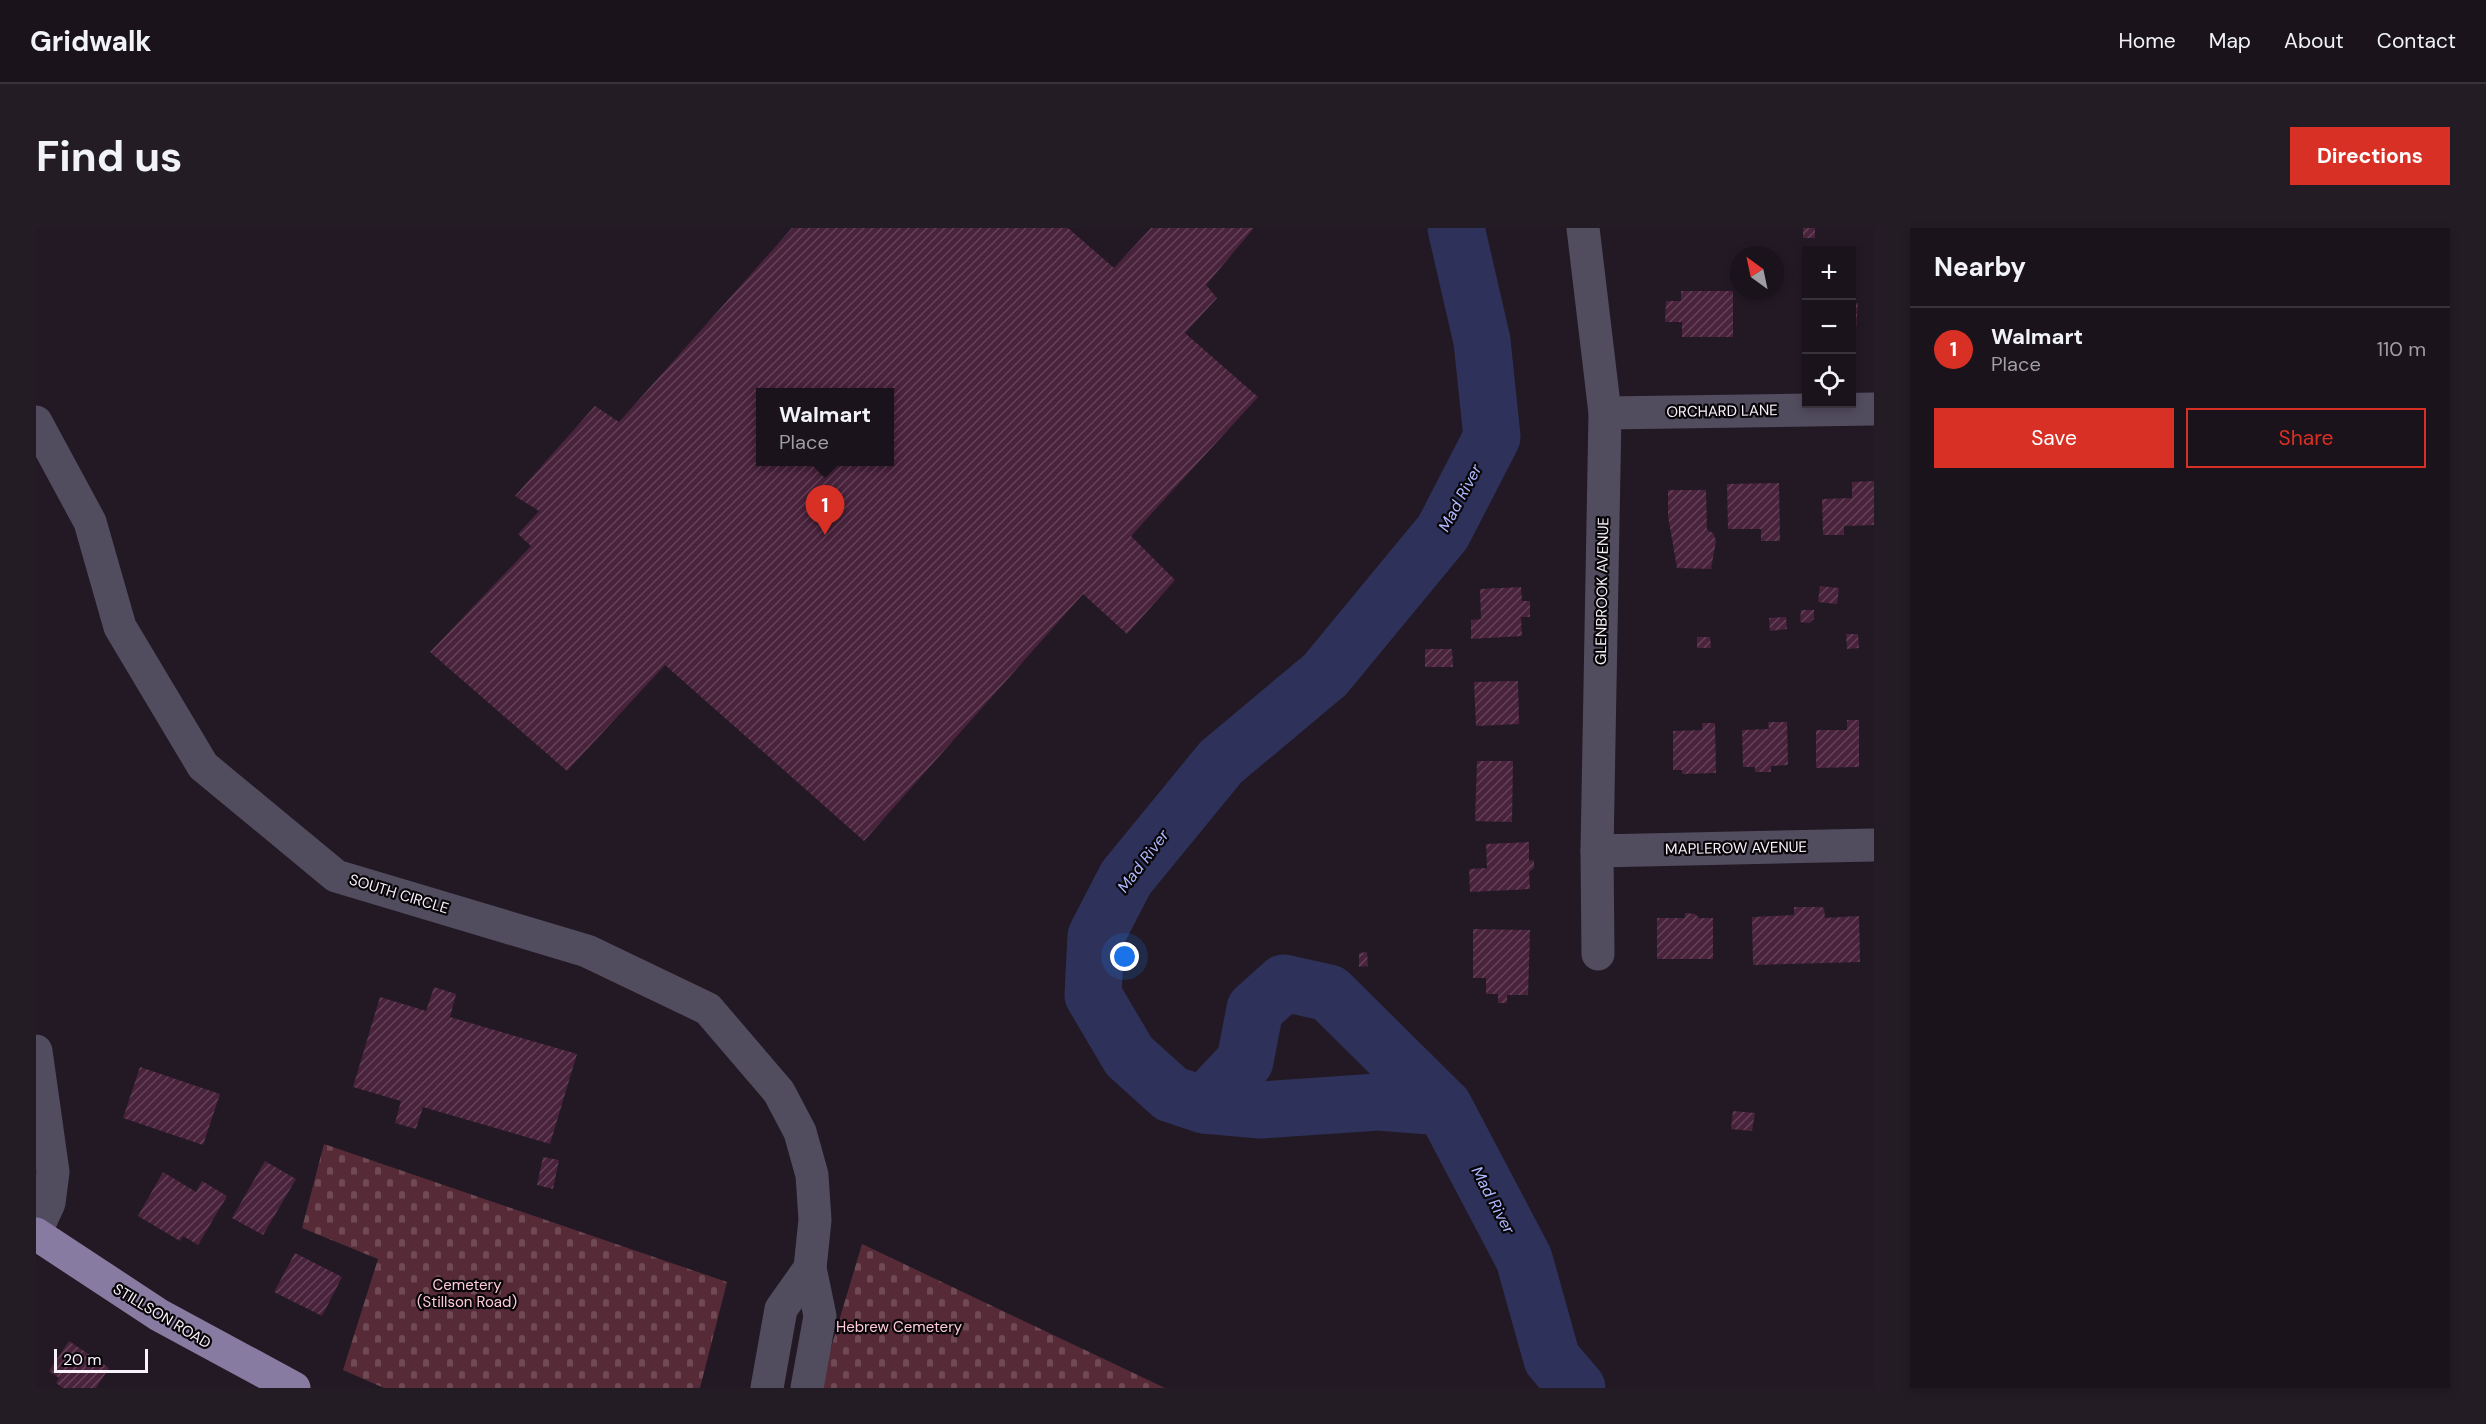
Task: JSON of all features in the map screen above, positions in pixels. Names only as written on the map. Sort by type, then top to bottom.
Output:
[{"type":"main road","name":"STILLSON ROAD","points":[[36,1233],[112,1287],[294,1388]]},
{"type":"street","name":"GLENBROOK AVENUE","points":[[1583,228],[1605,413],[1597,851],[1598,954]]},
{"type":"street","name":"ORCHARD LANE","points":[[1605,413],[1874,409]]},
{"type":"street","name":"SOUTH CIRCLE","points":[[36,422],[90,522],[120,627],[203,766],[336,876],[587,951],[708,1009],[779,1092],[800,1132],[812,1175],[815,1220],[810,1268],[820,1316],[807,1388]]},
{"type":"street","name":"MAPLEROW AVENUE","points":[[1597,851],[1874,845]]},
{"type":"street","points":[[36,1051],[53,1172],[49,1203],[36,1233]]},
{"type":"street","name":"SOUTH CIRCLE","points":[[767,1388],[781,1309],[810,1268]]},
{"type":"green space","name":"Cemetery (Stillson Road)","points":[[324,1144],[727,1282],[700,1388],[384,1388],[343,1370],[378,1259],[302,1228]]},
{"type":"green space","name":"Hebrew Cemetery","points":[[862,1244],[1165,1388],[819,1388]]},
{"type":"building","points":[[792,228],[1068,228],[1114,268],[1151,228],[1254,228],[1206,285],[1217,298],[1185,333],[1258,397],[1131,536],[1175,580],[1127,634],[1083,594],[864,841],[665,665],[567,771],[430,652],[531,546],[518,534],[539,511],[515,496],[595,406],[619,422]]},
{"type":"building","points":[[1803,228],[1815,228],[1815,238],[1803,238]]},
{"type":"building","points":[[1681,291],[1730,291],[1730,300],[1733,300],[1733,337],[1682,337],[1682,322],[1665,322],[1666,301],[1681,301]]},
{"type":"building","points":[[1856,303],[1858,303],[1856,329]]},
{"type":"building","points":[[1874,481],[1874,525],[1844,526],[1844,535],[1823,535],[1822,499],[1852,498],[1852,482]]},
{"type":"building","points":[[1779,483],[1780,541],[1761,541],[1761,529],[1728,529],[1727,484]]},
{"type":"building","points":[[1668,490],[1706,490],[1707,530],[1713,533],[1716,541],[1711,569],[1677,568],[1668,516]]},
{"type":"building","points":[[1820,586],[1839,588],[1837,604],[1818,602]]},
{"type":"building","points":[[1521,587],[1522,601],[1530,601],[1530,617],[1521,617],[1522,636],[1471,639],[1471,620],[1481,619],[1480,589]]},
{"type":"building","points":[[1801,610],[1814,610],[1814,619],[1809,623],[1800,622]]},
{"type":"building","points":[[1786,617],[1787,629],[1770,631],[1769,618]]},
{"type":"building","points":[[1846,634],[1858,634],[1859,648],[1847,649]]},
{"type":"building","points":[[1697,637],[1710,637],[1711,648],[1697,648]]},
{"type":"building","points":[[1425,649],[1452,649],[1453,667],[1425,667]]},
{"type":"building","points":[[1518,681],[1519,724],[1476,726],[1474,682]]},
{"type":"building","points":[[1847,720],[1859,720],[1859,767],[1816,768],[1816,730],[1847,730]]},
{"type":"building","points":[[1768,722],[1787,722],[1788,765],[1771,766],[1771,772],[1755,772],[1755,767],[1743,767],[1742,730],[1769,729]]},
{"type":"building","points":[[1702,723],[1715,723],[1716,773],[1682,774],[1682,770],[1673,770],[1673,731],[1702,730]]},
{"type":"building","points":[[1477,761],[1513,761],[1512,822],[1475,821]]},
{"type":"building","points":[[1529,842],[1529,861],[1534,860],[1534,868],[1529,872],[1530,889],[1470,892],[1469,869],[1487,868],[1486,844]]},
{"type":"building","points":[[1794,907],[1824,908],[1825,918],[1859,916],[1860,962],[1753,965],[1752,917],[1794,915]]},
{"type":"building","points":[[1685,913],[1695,914],[1699,918],[1713,918],[1713,959],[1657,959],[1657,918],[1685,918]]},
{"type":"building","points":[[1473,929],[1530,930],[1528,995],[1507,995],[1507,1003],[1498,1003],[1498,994],[1486,994],[1486,978],[1473,978]]},
{"type":"building","points":[[1367,952],[1368,966],[1359,967],[1359,953]]},
{"type":"building","points":[[434,987],[456,994],[450,1017],[577,1054],[550,1144],[423,1107],[416,1129],[395,1123],[401,1101],[353,1087],[380,997],[426,1011]]},
{"type":"building","points":[[140,1067],[220,1094],[203,1145],[123,1118]]},
{"type":"building","points":[[1733,1111],[1755,1113],[1752,1131],[1731,1129]]},
{"type":"building","points":[[543,1157],[559,1160],[553,1189],[537,1185]]},
{"type":"building","points":[[265,1161],[296,1179],[263,1235],[232,1218]]},
{"type":"building","points":[[163,1172],[196,1192],[202,1181],[227,1196],[198,1245],[183,1236],[180,1241],[138,1216]]},
{"type":"building","points":[[295,1253],[342,1277],[322,1316],[274,1292]]},
{"type":"building","points":[[69,1341],[109,1368],[96,1388],[63,1388],[56,1383],[59,1378],[49,1371]]},
{"type":"waterway","name":"Mad River","points":[[1456,228],[1482,341],[1492,437],[1443,532],[1325,675],[1221,762],[1126,878],[1096,936],[1093,995],[1129,1056],[1171,1094],[1204,1105],[1245,1061],[1255,1009],[1284,983],[1329,993],[1444,1107],[1524,1259],[1552,1359],[1577,1388]]},
{"type":"waterway","points":[[1204,1105],[1261,1110],[1378,1102],[1444,1107]]},
{"type":"place","name":"Walmart","points":[[825,535]]}]
